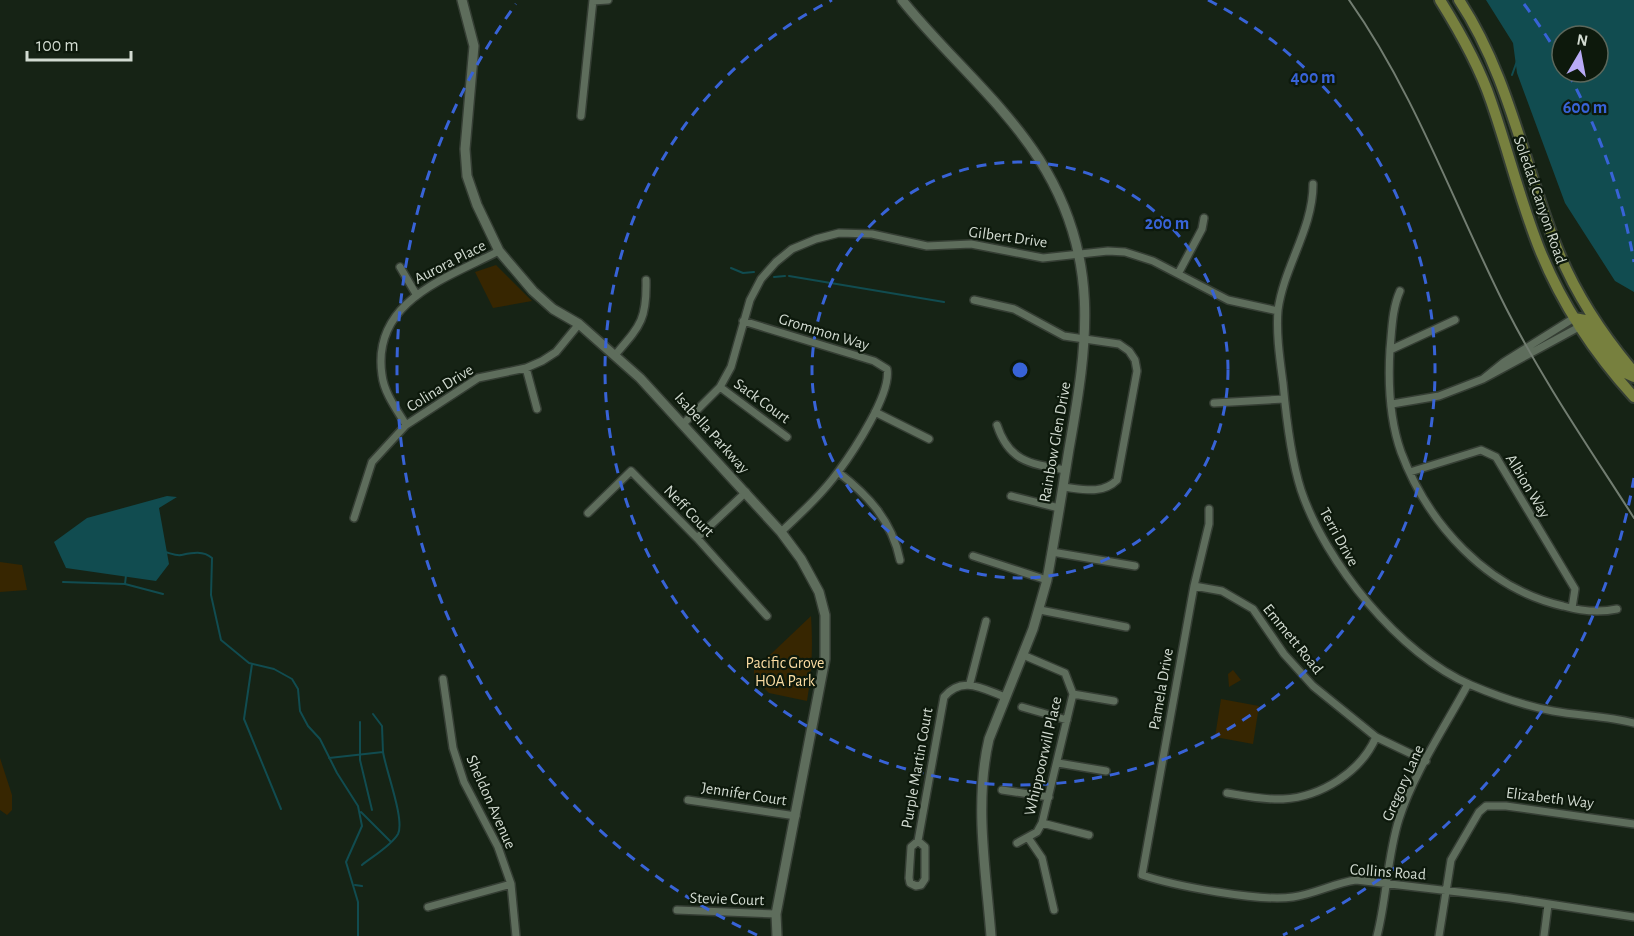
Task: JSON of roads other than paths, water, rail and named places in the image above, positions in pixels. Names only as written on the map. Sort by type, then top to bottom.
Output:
[{"type":"main road","name":"Soledad Canyon Road","points":[[1440,0],[1463,38],[1483,79],[1539,248],[1577,322],[1634,397]]},
{"type":"main road","name":"Soledad Canyon Road","points":[[1459,0],[1496,70],[1546,220],[1567,270],[1594,318],[1634,372]]},
{"type":"main road","points":[[1577,322],[1585,320],[1623,372],[1634,377]]},
{"type":"street","name":"Isabella Parkway","points":[[462,0],[474,46],[465,149],[467,176],[477,205],[499,251],[533,291],[553,309],[579,324],[615,355],[684,423],[781,532],[801,559],[819,592],[827,637],[822,681],[776,914],[777,936]]},
{"type":"street","points":[[581,116],[593,1],[608,0]]},
{"type":"street","name":"Rainbow Glen Drive","points":[[902,0],[1014,125],[1038,158],[1066,208],[1078,255],[1086,312],[1086,340],[1047,580],[1040,610],[988,739],[982,780],[991,936]]},
{"type":"street","name":"Terri Drive","points":[[1313,184],[1307,223],[1288,270],[1278,311],[1284,399],[1300,488],[1313,523],[1346,578],[1405,640],[1468,684],[1522,704],[1634,723]]},
{"type":"street","points":[[1178,274],[1202,229],[1204,218]]},
{"type":"street","name":"Gilbert Drive","points":[[684,423],[720,387],[731,367],[753,293],[776,262],[792,249],[839,233],[872,234],[927,246],[971,244],[1043,258],[1125,252],[1153,261],[1228,300],[1278,311]]},
{"type":"street","name":"Aurora Place","points":[[406,425],[390,399],[382,375],[383,348],[390,323],[402,306],[416,294],[499,251]]},
{"type":"street","points":[[400,267],[416,294]]},
{"type":"street","points":[[615,355],[640,326],[646,297],[646,280]]},
{"type":"street","points":[[1400,291],[1395,302],[1390,350],[1392,404],[1401,452],[1427,505],[1451,537],[1472,558],[1520,592],[1572,608],[1592,611],[1617,609]]},
{"type":"street","points":[[974,300],[1014,309],[1064,336],[1119,344],[1129,351],[1135,360],[1137,371],[1117,480],[1111,486],[1099,490],[1063,487]]},
{"type":"street","points":[[1390,350],[1455,320]]},
{"type":"street","name":"Grommon Way","points":[[743,321],[882,365],[888,376],[875,412],[838,472],[781,532]]},
{"type":"street","points":[[1392,404],[1439,396],[1484,379],[1504,362],[1577,322]]},
{"type":"street","name":"Colina Drive","points":[[354,518],[372,462],[406,425],[478,378],[526,368],[556,352],[579,324]]},
{"type":"street","points":[[526,368],[537,409]]},
{"type":"street","name":"Sack Court","points":[[720,387],[787,437]]},
{"type":"street","points":[[1214,403],[1284,399]]},
{"type":"street","points":[[875,412],[929,439]]},
{"type":"street","points":[[997,425],[1002,441],[1016,455],[1039,465],[1066,470]]},
{"type":"street","name":"Albion Way","points":[[1410,472],[1480,450],[1496,457],[1575,589],[1572,608]]},
{"type":"street","name":"Neff Court","points":[[588,513],[631,471],[697,538],[767,616]]},
{"type":"street","points":[[838,472],[861,490],[881,513],[896,540],[900,560]]},
{"type":"street","points":[[697,538],[746,492]]},
{"type":"street","points":[[1011,496],[1059,508]]},
{"type":"street","name":"Pamela Drive","points":[[1142,875],[1194,586],[1209,524],[1209,509]]},
{"type":"street","points":[[1052,552],[1135,566]]},
{"type":"street","points":[[973,556],[1047,580]]},
{"type":"street","name":"Emmett Road","points":[[1194,586],[1222,591],[1253,609],[1284,654],[1313,686],[1376,737],[1426,761]]},
{"type":"street","points":[[1040,610],[1126,627]]},
{"type":"street","points":[[986,621],[970,684],[1005,697]]},
{"type":"street","name":"Whippoorwill Place","points":[[1017,843],[1029,839],[1042,823],[1073,693],[1065,673],[1023,655]]},
{"type":"street","name":"Sheldon Avenue","points":[[443,679],[453,748],[464,782],[498,847],[512,884],[516,936]]},
{"type":"street","name":"Purple Martin Court","points":[[918,841],[925,847],[925,879],[921,885],[916,886],[910,883],[909,878],[911,847],[918,841],[944,697],[951,689],[970,684]]},
{"type":"street","name":"Gregory Lane","points":[[1377,936],[1387,886],[1391,849],[1400,816],[1426,761],[1468,684]]},
{"type":"street","points":[[1073,693],[1114,701]]},
{"type":"street","points":[[1022,707],[1067,720]]},
{"type":"street","points":[[1227,793],[1260,799],[1305,796],[1342,778],[1370,752],[1376,737]]},
{"type":"street","points":[[1058,762],[1106,771]]},
{"type":"street","points":[[1002,790],[1049,797]]},
{"type":"street","name":"Jennifer Court","points":[[688,800],[796,816]]},
{"type":"street","name":"Elizabeth Way","points":[[1445,890],[1451,860],[1479,812],[1486,806],[1506,806],[1634,824]]},
{"type":"street","points":[[1042,823],[1089,835]]},
{"type":"street","points":[[1029,839],[1042,858],[1054,909]]},
{"type":"street","name":"Collins Road","points":[[1142,875],[1270,898],[1294,897],[1336,883],[1356,880],[1387,886],[1445,890],[1634,917]]},
{"type":"street","points":[[428,908],[512,884]]},
{"type":"street","points":[[1439,936],[1445,890]]},
{"type":"street","points":[[1544,936],[1548,905]]},
{"type":"street","name":"Stevie Court","points":[[677,910],[776,914]]},
{"type":"water","points":[[1486,0],[1634,0],[1634,292],[1615,281],[1565,203],[1517,73],[1513,43]]},
{"type":"water","points":[[167,496],[177,497],[159,508],[169,564],[156,581],[66,568],[54,542],[87,518]]},
{"type":"waterway","points":[[1512,75],[1517,61]]},
{"type":"waterway","points":[[731,268],[743,273],[754,272]]},
{"type":"waterway","points":[[774,277],[785,276]]},
{"type":"waterway","points":[[789,276],[944,302]]},
{"type":"waterway","points":[[165,552],[175,555],[201,553],[212,558],[211,595],[221,640],[249,663],[274,669],[292,679],[298,689],[300,711],[308,726],[320,739],[337,773],[358,806],[362,826],[346,862],[358,902],[358,936]]},
{"type":"waterway","points":[[126,575],[125,584],[163,594]]},
{"type":"waterway","points":[[63,582],[125,584]]},
{"type":"waterway","points":[[252,664],[244,719],[281,809]]},
{"type":"waterway","points":[[373,714],[382,726],[383,752]]},
{"type":"waterway","points":[[360,722],[360,760],[372,810]]},
{"type":"waterway","points":[[329,758],[383,752],[397,807],[398,834],[382,851],[362,865]]},
{"type":"waterway","points":[[361,812],[391,842]]},
{"type":"waterway","points":[[355,885],[362,886]]},
{"type":"railway","points":[[1349,0],[1373,36],[1414,112],[1520,335],[1567,415],[1634,518]]},
{"type":"park label","name":"Pacific Grove HOA Park","points":[[785,672]]}]
